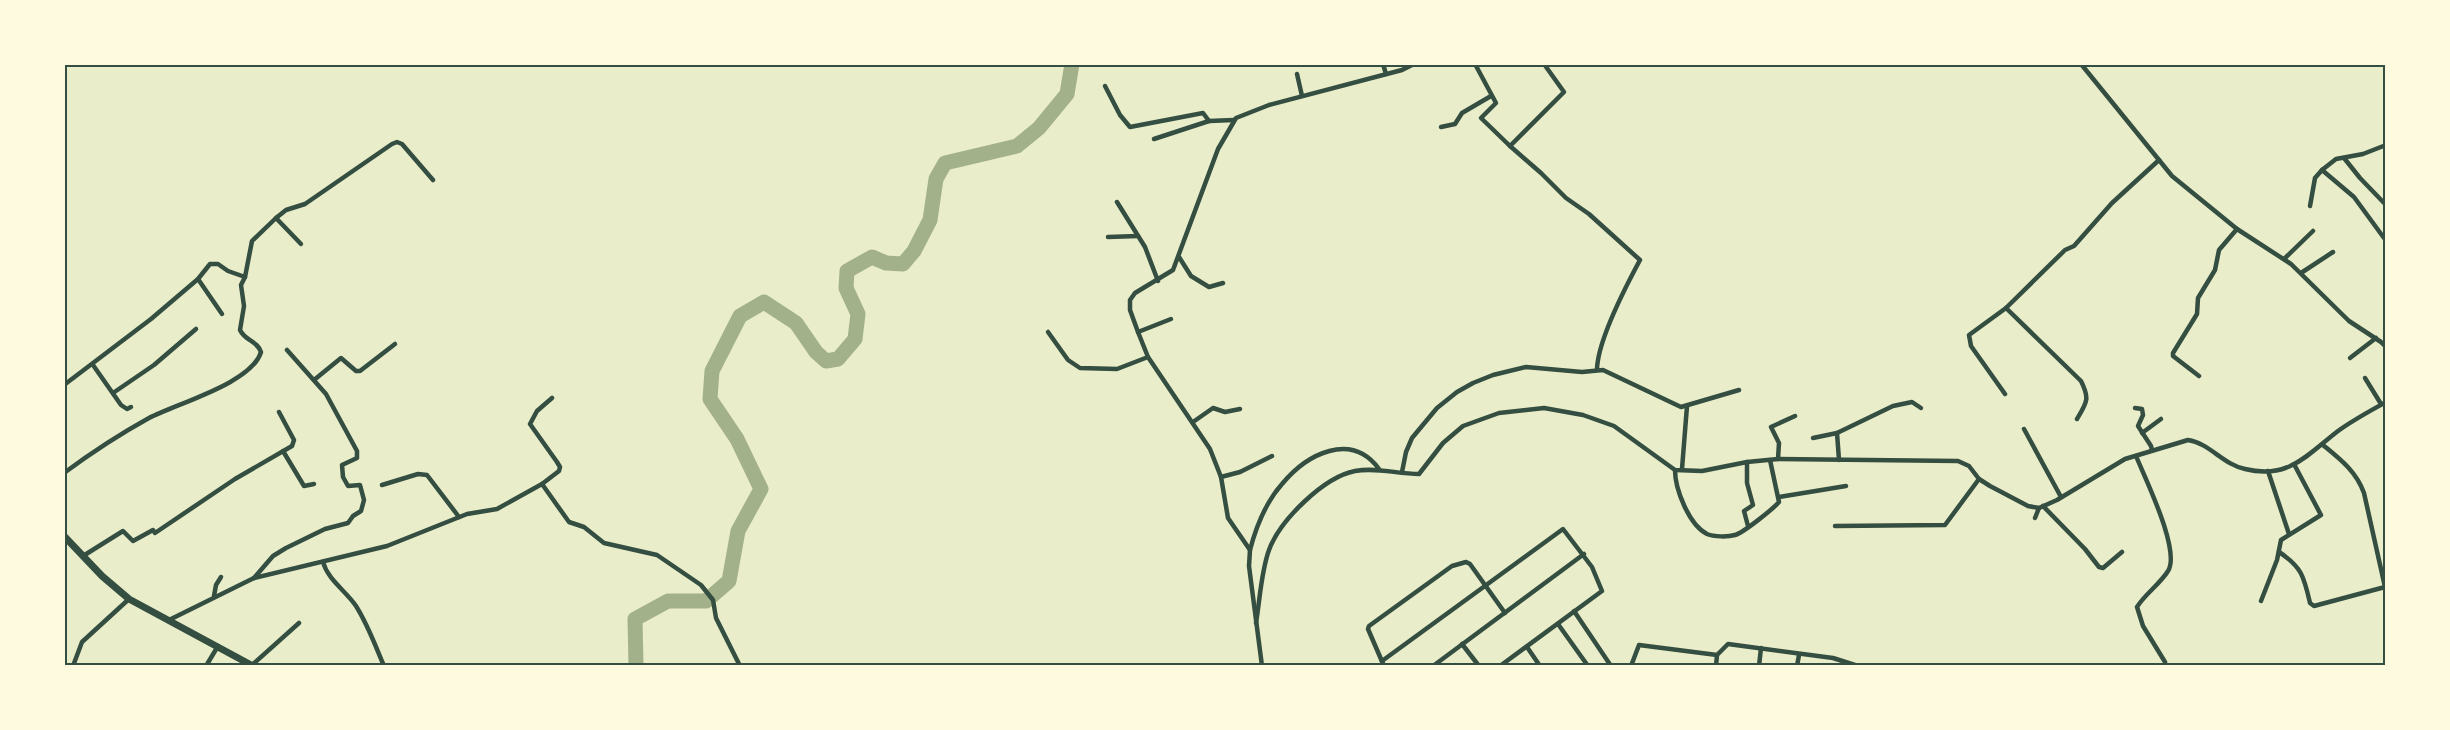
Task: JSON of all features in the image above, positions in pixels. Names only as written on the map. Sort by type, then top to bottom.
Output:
[{"type":"main road","points":[[64,536],[129,599],[252,665]]},
{"type":"street","points":[[1383,64],[1386,74]]},
{"type":"street","points":[[1154,139],[1209,121],[1234,120],[1249,112],[1414,64]]},
{"type":"street","points":[[1475,64],[1496,105],[1481,118],[1566,198],[1584,209],[1639,258],[1609,324],[1597,369]]},
{"type":"street","points":[[1510,146],[1564,92],[1544,64]]},
{"type":"street","points":[[2081,64],[2172,176],[2237,229],[2284,259],[2349,321],[2381,339],[2385,347]]},
{"type":"street","points":[[1297,74],[1302,96]]},
{"type":"street","points":[[1105,86],[1120,115],[1130,127],[1203,113],[1209,121]]},
{"type":"street","points":[[1441,127],[1455,124],[1462,113],[1491,96]]},
{"type":"street","points":[[1234,120],[1218,149],[1173,270],[1135,293],[1130,300],[1130,310],[1148,357],[1210,449],[1221,477],[1228,518],[1250,550]]},
{"type":"street","points":[[64,473],[148,419],[229,383],[253,368],[261,352],[258,346],[246,338],[240,330],[244,306],[241,285],[245,277],[252,241],[286,210],[305,204],[377,153],[398,142],[433,180]]},
{"type":"street","points":[[2310,206],[2313,183],[2322,170],[2336,159],[2362,154],[2385,145]]},
{"type":"street","points":[[2344,158],[2385,205]]},
{"type":"street","points":[[2005,394],[1971,346],[1968,337],[1977,327],[2006,308],[2065,250],[2074,246],[2112,203],[2159,160]]},
{"type":"street","points":[[2322,170],[2354,197],[2384,238]]},
{"type":"street","points":[[1117,202],[1145,247],[1158,281]]},
{"type":"street","points":[[276,218],[302,244]]},
{"type":"street","points":[[2199,376],[2173,356],[2173,353],[2197,314],[2198,298],[2215,270],[2220,250],[2237,229]]},
{"type":"street","points":[[2284,259],[2313,231]]},
{"type":"street","points":[[1108,237],[1138,236]]},
{"type":"street","points":[[2301,273],[2333,252]]},
{"type":"street","points":[[1179,257],[1191,276],[1209,287],[1223,283]]},
{"type":"street","points":[[64,385],[93,365],[198,279],[207,266],[214,263],[245,277]]},
{"type":"street","points":[[198,279],[222,314]]},
{"type":"street","points":[[2006,308],[2081,381],[2087,394],[2086,405],[2077,419]]},
{"type":"street","points":[[1137,332],[1171,319]]},
{"type":"street","points":[[113,393],[154,365],[195,330]]},
{"type":"street","points":[[1048,332],[1068,360],[1080,368],[1117,369],[1148,357]]},
{"type":"street","points":[[2350,358],[2381,339]]},
{"type":"street","points":[[314,380],[340,358],[356,371],[360,371],[395,344]]},
{"type":"street","points":[[254,578],[273,556],[310,535],[348,523],[361,511],[363,505],[361,486],[358,484],[348,486],[340,467],[357,458],[358,455],[335,408],[287,350]]},
{"type":"street","points":[[93,365],[125,408],[131,407]]},
{"type":"street","points":[[1402,472],[1406,452],[1418,430],[1437,408],[1467,385],[1493,375],[1526,367],[1582,372],[1597,369],[1681,407],[1739,390]]},
{"type":"street","points":[[1256,622],[1269,550],[1292,515],[1313,493],[1328,482],[1355,471],[1379,469],[1422,472],[1443,443],[1463,426],[1499,413],[1544,408],[1583,415],[1614,426],[1675,470],[1701,471],[1747,462],[1778,459],[1958,461],[1969,466],[1979,479],[2028,506],[2041,507],[2114,465],[2152,450],[2193,441],[2232,465],[2245,469],[2268,471],[2295,466],[2340,430],[2383,403],[2365,378]]},
{"type":"street","points":[[169,620],[254,578],[387,546],[459,517],[496,509],[542,484],[559,471],[560,467],[530,424],[537,411],[552,398]]},
{"type":"street","points":[[1813,438],[1837,433],[1893,406],[1912,402],[1921,408]]},
{"type":"street","points":[[1682,469],[1687,406]]},
{"type":"street","points":[[1193,422],[1213,408],[1225,412],[1240,409]]},
{"type":"street","points":[[2135,408],[2142,410],[2142,418],[2138,426],[2152,450]]},
{"type":"street","points":[[83,556],[123,531],[133,542],[153,530],[155,533],[184,516],[216,491],[294,443],[279,411]]},
{"type":"street","points":[[1778,459],[1779,443],[1771,427],[1795,416]]},
{"type":"street","points":[[2142,433],[2162,419]]},
{"type":"street","points":[[2024,429],[2061,497]]},
{"type":"street","points":[[1837,433],[1839,460]]},
{"type":"street","points":[[2279,552],[2302,572],[2310,603],[2314,606],[2385,587],[2364,493],[2358,478],[2347,465],[2323,445]]},
{"type":"street","points":[[1262,666],[1249,566],[1250,550],[1261,519],[1281,485],[1292,472],[1315,456],[1340,449],[1356,450],[1370,457],[1379,469]]},
{"type":"street","points":[[283,451],[304,486],[314,484]]},
{"type":"street","points":[[1221,477],[1240,472],[1272,456]]},
{"type":"street","points":[[2136,456],[2166,528],[2172,560],[2169,571],[2137,607],[2143,626],[2165,662]]},
{"type":"street","points":[[1675,470],[1677,490],[1690,514],[1704,531],[1717,536],[1737,535],[1779,502],[1770,460]]},
{"type":"street","points":[[1747,462],[1746,483],[1754,505],[1744,511],[1748,526]]},
{"type":"street","points":[[2261,601],[2279,552],[2281,540],[2321,515],[2295,466]]},
{"type":"street","points":[[2268,471],[2289,534]]},
{"type":"street","points":[[382,485],[418,474],[427,475],[459,517]]},
{"type":"street","points":[[1835,526],[1945,525],[1979,479]]},
{"type":"street","points":[[542,484],[569,522],[584,527],[604,543],[657,555],[707,592],[713,600],[716,618],[740,666]]},
{"type":"street","points":[[1779,497],[1846,486]]},
{"type":"street","points":[[2035,518],[2041,507]]},
{"type":"street","points":[[2041,507],[2085,549],[2099,567],[2103,568],[2122,552]]},
{"type":"street","points":[[1500,666],[1602,591],[1584,554],[1563,529],[1486,585],[1383,663],[1368,629],[1370,624],[1458,564],[1466,562],[1470,564],[1486,585],[1505,613]]},
{"type":"street","points":[[1433,666],[1584,554]]},
{"type":"street","points":[[322,562],[330,577],[349,597],[368,626],[384,666]]},
{"type":"street","points":[[214,596],[216,585],[221,577]]},
{"type":"street","points":[[73,666],[82,642],[129,599]]},
{"type":"street","points":[[1574,611],[1611,666]]},
{"type":"street","points":[[252,665],[299,623]]},
{"type":"street","points":[[1558,624],[1588,666]]},
{"type":"street","points":[[1462,644],[1479,666]]},
{"type":"street","points":[[1716,666],[1717,655],[1728,644],[1833,658],[1858,666]]},
{"type":"street","points":[[1631,666],[1639,645],[1717,655]]},
{"type":"street","points":[[206,666],[218,646]]},
{"type":"street","points":[[1527,647],[1540,666]]},
{"type":"street","points":[[1759,666],[1761,648]]},
{"type":"street","points":[[1797,666],[1799,655]]},
{"type":"waterway","points":[[636,666],[635,619],[668,601],[706,601],[729,581],[738,531],[761,489],[737,439],[710,399],[712,371],[740,316],[764,302],[796,323],[816,352],[826,361],[838,359],[855,339],[858,314],[846,288],[847,271],[872,257],[886,263],[903,264],[914,251],[930,220],[936,179],[945,163],[1017,146],[1039,128],[1067,94],[1072,64]]}]
